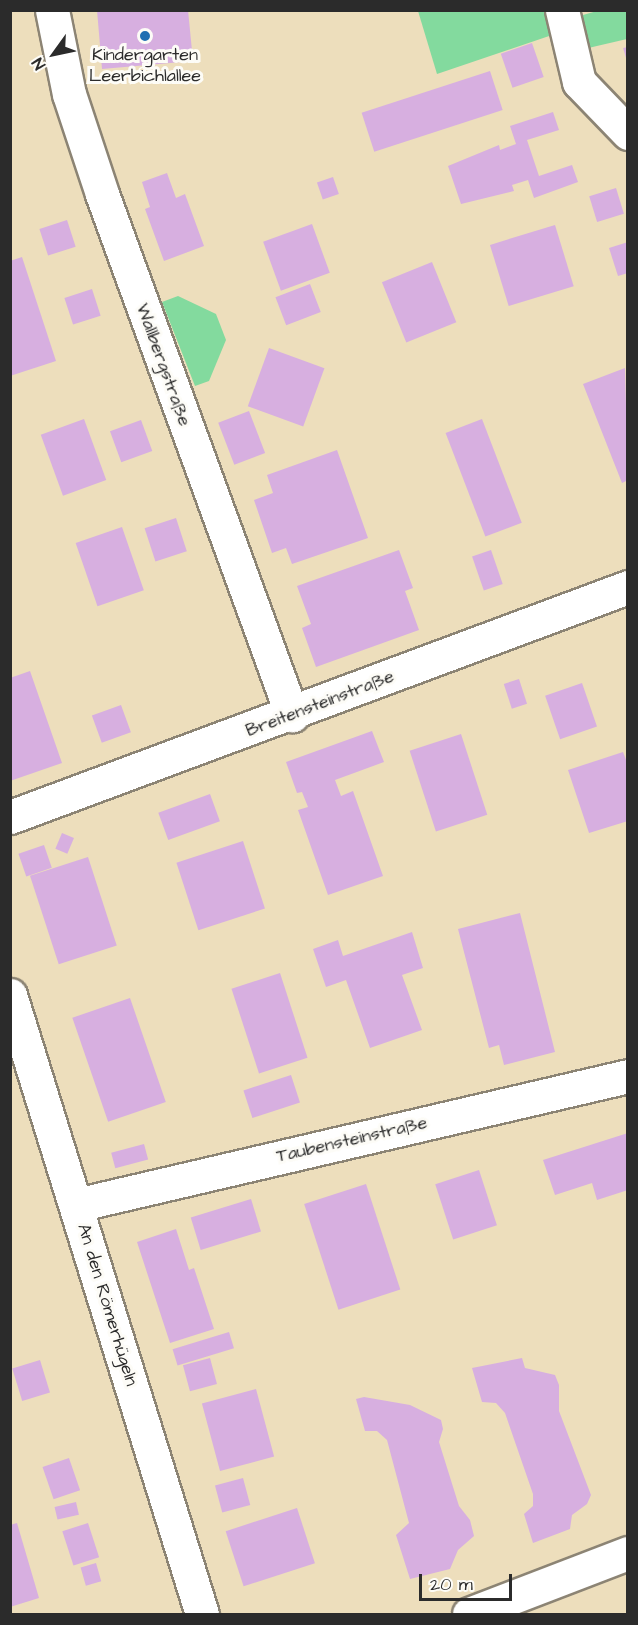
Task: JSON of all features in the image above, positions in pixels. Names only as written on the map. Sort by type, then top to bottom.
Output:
[{"type":"street","name":"Wallbergstraße","points":[[52,10],[69,94],[102,194],[292,715]]},
{"type":"street","points":[[562,10],[579,82],[627,133]]},
{"type":"street","name":"Breitensteinstraße","points":[[10,817],[292,715],[627,587]]},
{"type":"street","name":"An den Römerhügeln","points":[[10,995],[202,1614]]},
{"type":"street","name":"Taubensteinstraße","points":[[76,1205],[627,1076]]},
{"type":"street","points":[[469,1614],[627,1552]]},
{"type":"green space","points":[[418,11],[547,11],[555,34],[437,74]]},
{"type":"green space","points":[[597,11],[627,11],[627,39],[584,49],[576,17]]},
{"type":"green space","points":[[178,296],[216,314],[226,340],[209,381],[195,386],[162,302]]},
{"type":"building","name":"Kindergarten Leerbichlallee","points":[[97,10],[188,10],[193,61],[102,69]]},
{"type":"building","points":[[532,43],[544,77],[513,88],[501,54]]},
{"type":"building","points":[[628,47],[628,61],[627,61],[623,48]]},
{"type":"building","points":[[490,71],[503,110],[374,152],[362,113]]},
{"type":"building","points":[[553,112],[559,130],[527,140],[539,176],[572,165],[578,182],[534,198],[528,180],[512,185],[514,191],[461,204],[448,166],[499,145],[500,150],[516,144],[510,126]]},
{"type":"building","points":[[167,173],[176,198],[185,194],[204,246],[164,261],[145,209],[150,207],[142,182]]},
{"type":"building","points":[[333,177],[339,194],[323,200],[317,183]]},
{"type":"building","points":[[616,188],[624,214],[597,222],[589,196]]},
{"type":"building","points":[[67,220],[76,247],[48,256],[39,229]]},
{"type":"building","points":[[312,224],[330,273],[281,291],[263,242]]},
{"type":"building","points":[[555,225],[574,286],[509,306],[490,245]]},
{"type":"building","points":[[628,242],[628,273],[618,276],[609,248]]},
{"type":"building","points":[[22,257],[56,361],[10,376],[10,261]]},
{"type":"building","points":[[432,262],[456,322],[406,342],[382,282]]},
{"type":"building","points":[[310,284],[321,312],[286,325],[275,297]]},
{"type":"building","points":[[92,289],[101,316],[73,325],[64,298]]},
{"type":"building","points":[[269,348],[324,368],[303,426],[248,406]]},
{"type":"building","points":[[625,368],[628,480],[622,483],[583,384]]},
{"type":"building","points":[[249,411],[265,453],[234,465],[218,423]]},
{"type":"building","points":[[84,419],[106,480],[63,496],[41,435]]},
{"type":"building","points":[[482,419],[522,523],[485,537],[446,433]]},
{"type":"building","points":[[141,420],[152,451],[121,462],[110,431]]},
{"type":"building","points":[[337,450],[368,538],[292,564],[286,548],[272,553],[254,500],[273,493],[267,475]]},
{"type":"building","points":[[176,518],[187,551],[155,561],[145,528]]},
{"type":"building","points":[[122,527],[144,590],[97,606],[76,543]]},
{"type":"building","points":[[399,550],[413,588],[405,591],[419,630],[316,667],[302,628],[311,624],[297,586]]},
{"type":"building","points":[[491,550],[503,584],[484,591],[472,557]]},
{"type":"building","points":[[30,671],[62,763],[10,781],[10,678]]},
{"type":"building","points":[[519,679],[527,704],[512,709],[504,684]]},
{"type":"building","points":[[582,683],[597,726],[560,739],[545,696]]},
{"type":"building","points":[[121,705],[131,732],[102,743],[92,716]]},
{"type":"building","points":[[372,731],[384,762],[335,780],[341,796],[353,791],[383,876],[328,895],[298,810],[308,807],[302,792],[297,793],[286,762]]},
{"type":"building","points":[[461,734],[487,815],[436,832],[410,751]]},
{"type":"building","points":[[623,752],[628,765],[628,821],[589,833],[568,770]]},
{"type":"building","points":[[210,794],[220,821],[168,840],[158,813]]},
{"type":"building","points":[[62,833],[74,838],[67,854],[55,849]]},
{"type":"building","points":[[243,841],[265,909],[198,930],[176,863]]},
{"type":"building","points":[[44,845],[52,868],[26,876],[18,854]]},
{"type":"building","points":[[88,857],[117,945],[59,964],[30,876]]},
{"type":"building","points":[[520,913],[555,1052],[504,1065],[499,1045],[489,1048],[458,929]]},
{"type":"building","points":[[412,932],[423,968],[402,975],[422,1030],[370,1048],[346,980],[326,987],[313,949],[338,940],[343,956]]},
{"type":"building","points":[[280,973],[308,1058],[259,1073],[231,989]]},
{"type":"building","points":[[130,998],[166,1102],[108,1122],[72,1018]]},
{"type":"building","points":[[291,1075],[300,1103],[252,1118],[243,1090]]},
{"type":"building","points":[[628,1133],[628,1190],[597,1200],[592,1183],[555,1195],[543,1160]]},
{"type":"building","points":[[144,1144],[148,1159],[115,1168],[111,1153]]},
{"type":"building","points":[[479,1170],[497,1225],[453,1239],[435,1184]]},
{"type":"building","points":[[366,1184],[400,1290],[338,1310],[304,1204]]},
{"type":"building","points":[[251,1199],[261,1232],[201,1250],[191,1217]]},
{"type":"building","points":[[176,1229],[189,1270],[194,1268],[214,1329],[170,1343],[137,1242]]},
{"type":"building","points":[[229,1332],[234,1348],[178,1366],[173,1349]]},
{"type":"building","points":[[210,1358],[217,1384],[190,1391],[183,1365]]},
{"type":"building","points":[[522,1358],[525,1368],[555,1375],[559,1385],[559,1411],[591,1495],[587,1504],[572,1515],[570,1529],[533,1543],[524,1514],[533,1506],[533,1494],[505,1413],[496,1403],[482,1402],[472,1368]]},
{"type":"building","points":[[40,1360],[50,1393],[22,1401],[12,1368]]},
{"type":"building","points":[[256,1389],[274,1457],[220,1471],[202,1403]]},
{"type":"building","points":[[364,1397],[410,1405],[441,1420],[443,1429],[439,1442],[459,1506],[470,1520],[474,1536],[458,1550],[450,1569],[410,1579],[396,1535],[409,1523],[387,1440],[377,1431],[365,1431],[356,1399]]},
{"type":"building","points":[[69,1458],[80,1490],[54,1499],[43,1467]]},
{"type":"building","points":[[243,1478],[250,1505],[222,1513],[215,1486]]},
{"type":"building","points":[[76,1502],[79,1515],[57,1520],[55,1507]]},
{"type":"building","points":[[297,1508],[315,1563],[244,1586],[226,1531]]},
{"type":"building","points":[[17,1523],[39,1598],[10,1607],[10,1525]]},
{"type":"building","points":[[88,1523],[99,1557],[73,1566],[62,1531]]},
{"type":"building","points":[[96,1563],[101,1581],[86,1586],[81,1567]]},
{"type":"place","name":"Kindergarten Leerbichlallee","points":[[145,36]]}]
